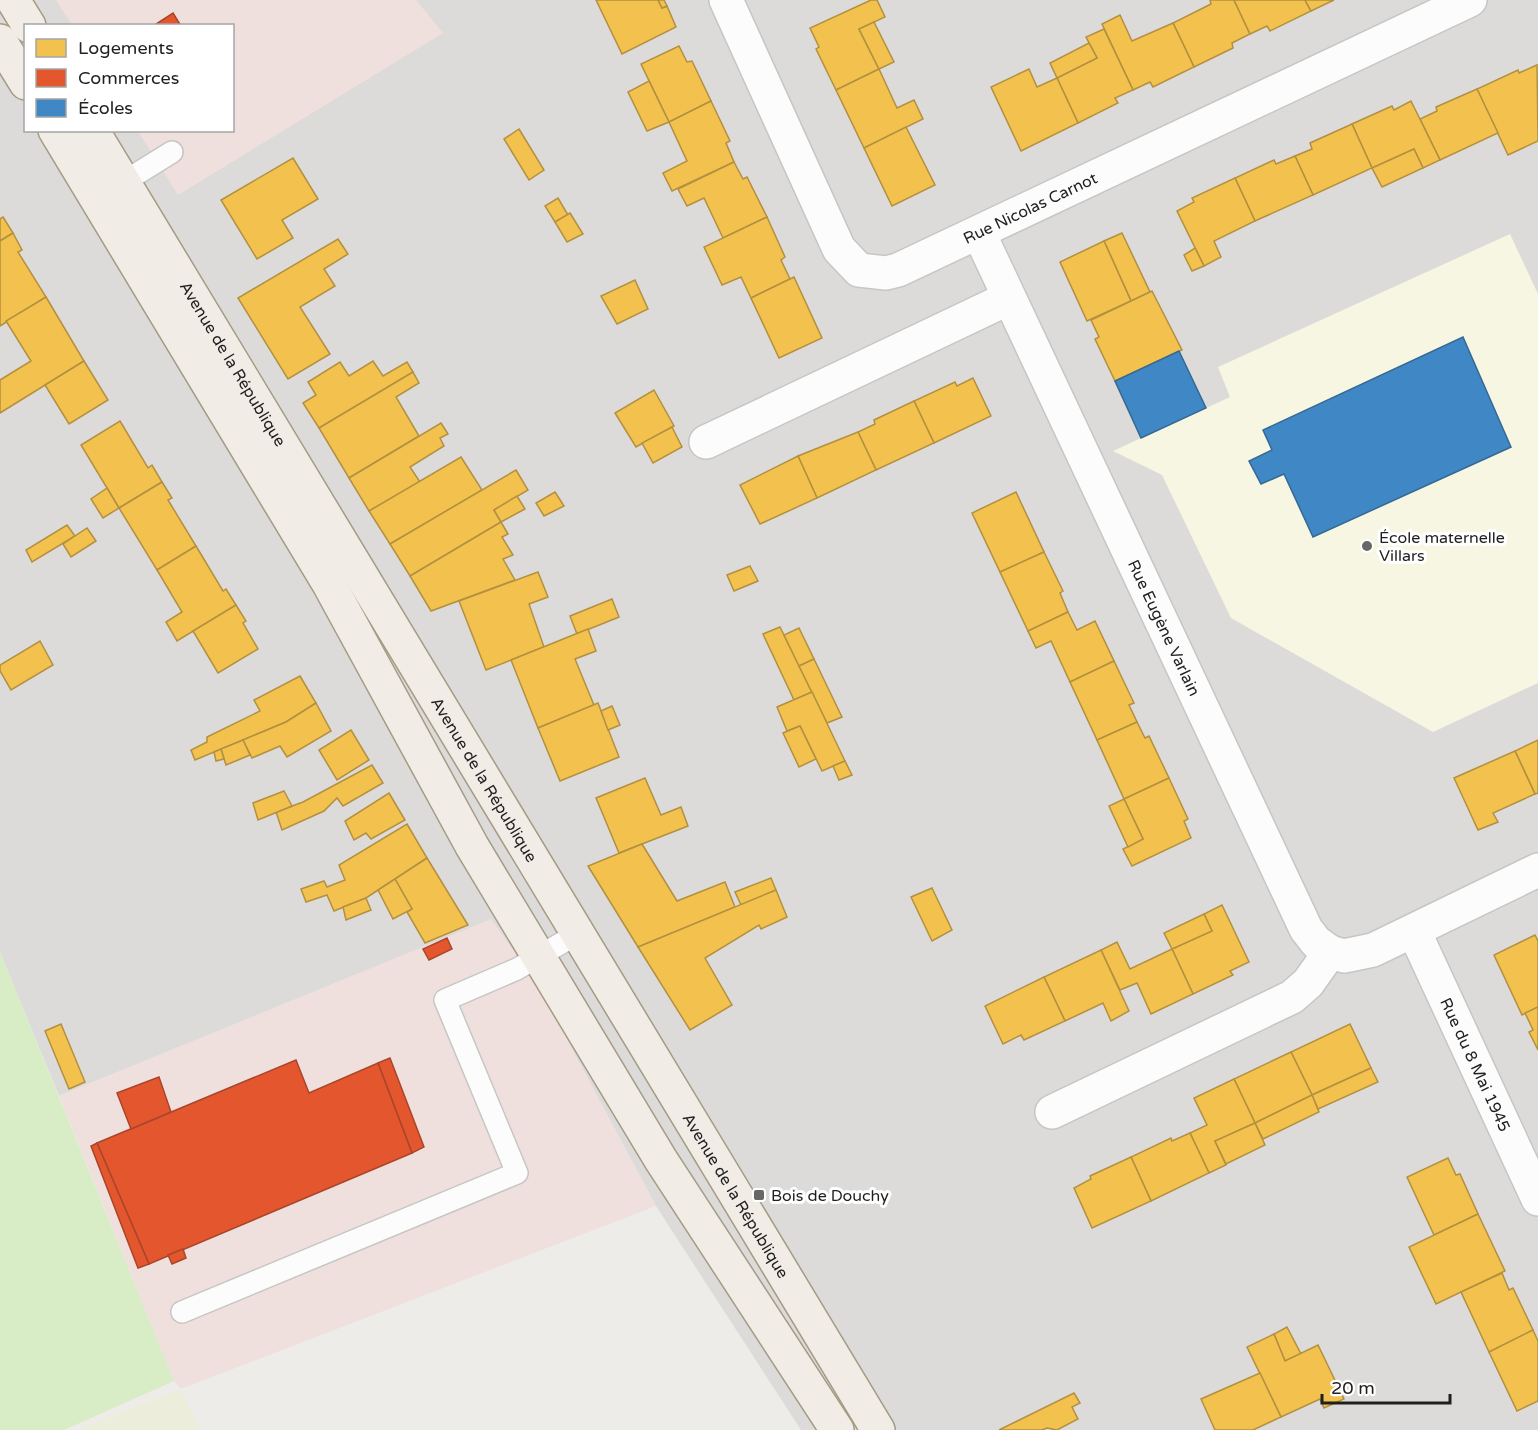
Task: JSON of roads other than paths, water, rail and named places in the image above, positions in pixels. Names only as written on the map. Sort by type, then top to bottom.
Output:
[{"type":"main road","points":[[13,0],[28,24]]},
{"type":"main road","points":[[0,41],[24,80]]},
{"type":"main road","name":"Avenue de la République","points":[[57,132],[110,190],[577,934],[878,1430]]},
{"type":"main road","name":"Avenue de la République","points":[[93,132],[110,190],[472,846],[686,1201],[837,1430]]},
{"type":"street","name":"Rue Nicolas Carnot","points":[[726,0],[840,249],[848,261],[859,270],[886,273],[979,233],[1470,0]]},
{"type":"street","name":"Rue Eugène Varlain","points":[[979,233],[1306,929],[1316,942],[1330,952]]},
{"type":"street","points":[[706,442],[1009,298]]},
{"type":"street","points":[[1052,1112],[1292,997],[1308,983],[1330,952],[1344,956],[1359,955],[1414,931],[1538,870]]},
{"type":"street","name":"Rue du 8 Mai 1945","points":[[1414,931],[1538,1199]]},
{"type":"lane","points":[[110,190],[172,152]]},
{"type":"lane","points":[[182,1312],[517,1173],[445,1000],[493,981],[577,934]]},
{"type":"place","name":"École maternelle Villars","points":[[1367,546]]},
{"type":"place","name":"Bois de Douchy","points":[[759,1195]]}]
